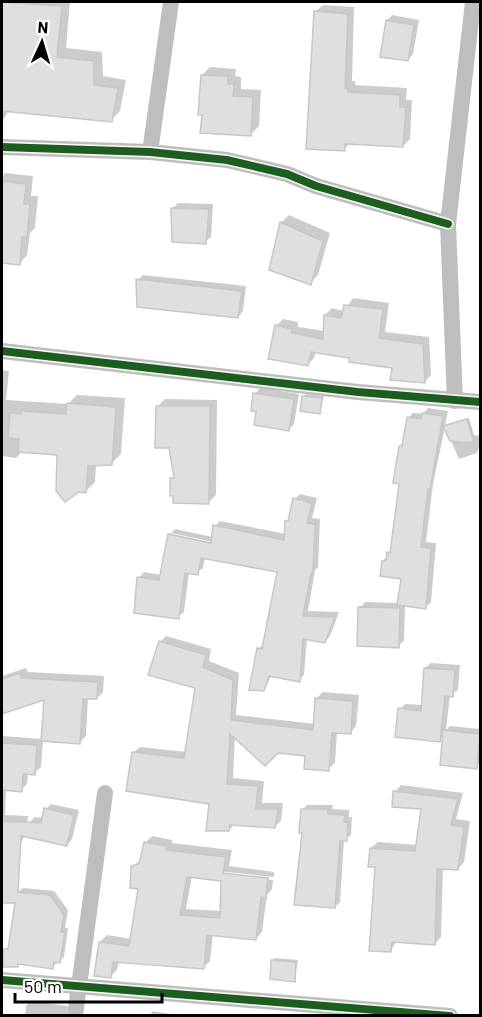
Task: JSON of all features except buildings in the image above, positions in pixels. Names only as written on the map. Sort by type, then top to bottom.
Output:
[{"type":"street","points":[[150,152],[171,2]]},
{"type":"street","points":[[455,400],[448,224],[473,2]]},
{"type":"street","points":[[2,147],[150,152],[227,160],[287,174],[316,186],[448,224]]},
{"type":"street","points":[[2,351],[358,392],[480,402]]},
{"type":"street","points":[[75,1016],[81,986],[105,793]]},
{"type":"street","points":[[2,980],[450,1016]]},
{"type":"cycle path","points":[[2,147],[150,152],[227,160],[287,174],[316,186],[448,224]]},
{"type":"cycle path","points":[[2,351],[358,392],[480,402]]},
{"type":"cycle path","points":[[2,980],[450,1016]]}]
